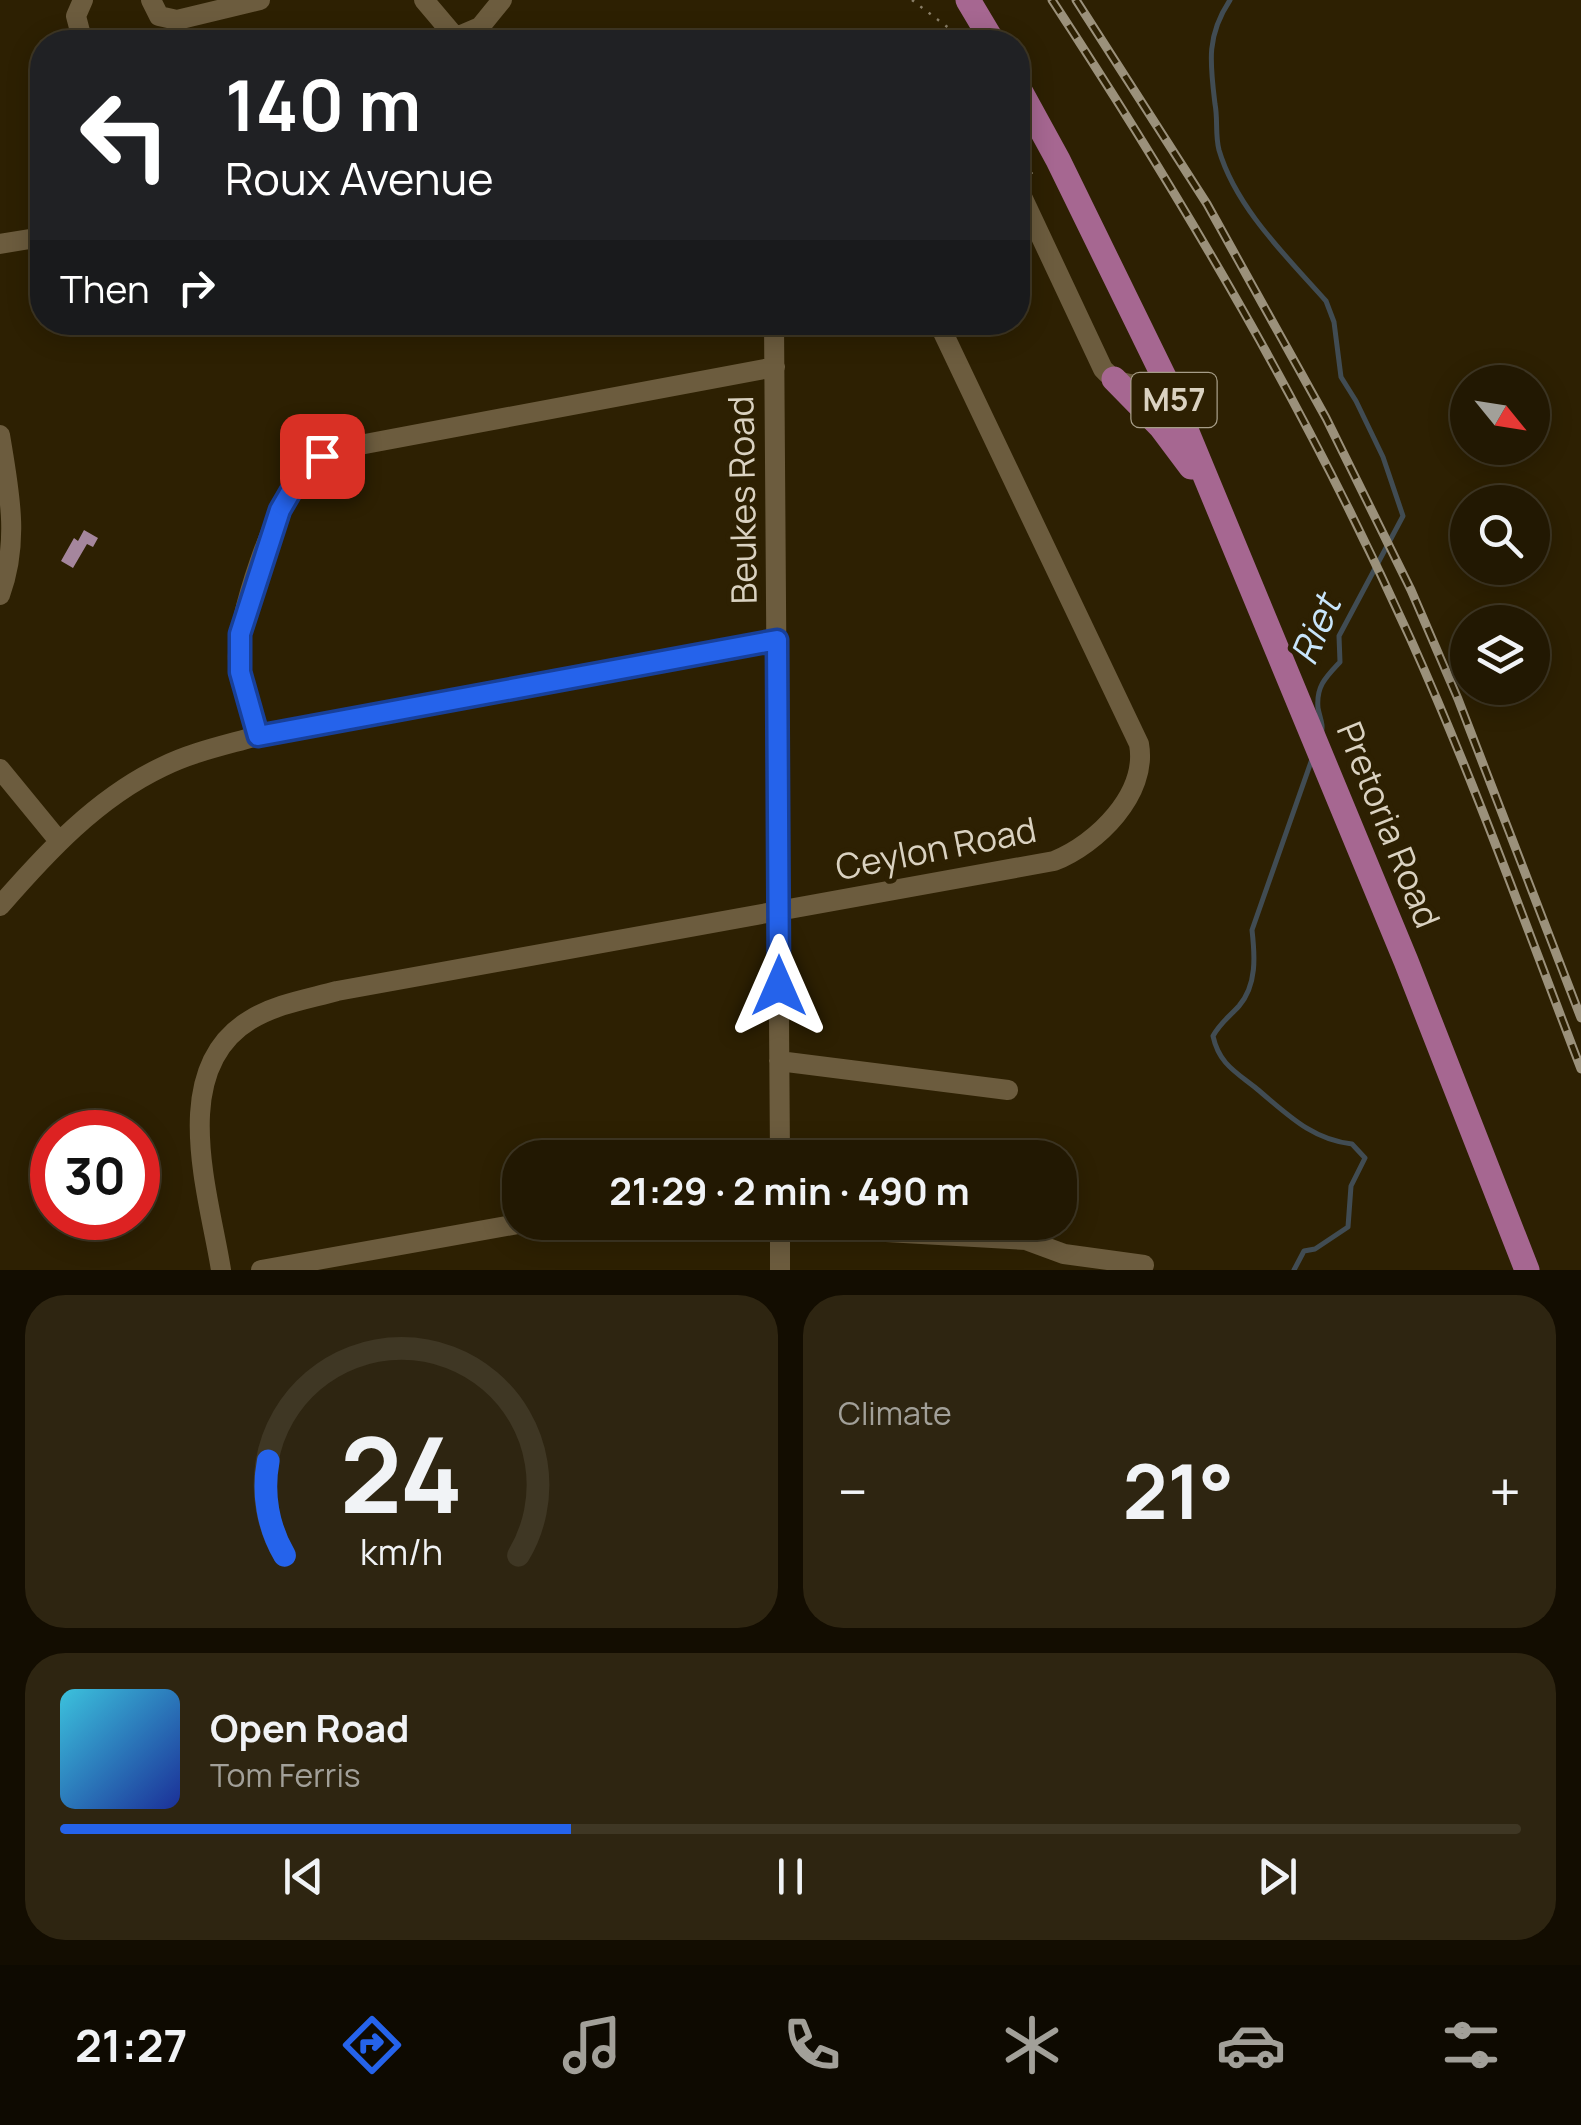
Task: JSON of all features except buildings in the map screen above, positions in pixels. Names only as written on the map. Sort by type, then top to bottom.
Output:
[{"type":"main road","points":[[968,0],[985,30]]},
{"type":"main road","name":"Pretoria Road","points":[[1030,109],[1165,378],[1528,1270]]},
{"type":"main road","points":[[1149,344],[1137,364],[1115,380],[1172,440],[1210,490]]},
{"type":"street","points":[[80,30],[76,16],[83,0]]},
{"type":"street","points":[[150,0],[159,16],[177,20],[260,0]]},
{"type":"street","points":[[424,0],[444,30]]},
{"type":"street","points":[[474,30],[502,0]]},
{"type":"street","points":[[1030,214],[1103,370],[1115,380],[1137,386],[1165,378]]},
{"type":"street","points":[[0,244],[30,239]]},
{"type":"street","name":"Beukes Road","points":[[774,335],[780,1140]]},
{"type":"street","name":"Ceylon Road","points":[[221,1270],[201,1151],[201,1104],[216,1055],[225,1041],[250,1020],[337,991],[1054,861],[1066,856],[1112,818],[1133,792],[1140,774],[1139,744],[944,335]]},
{"type":"street","points":[[258,736],[240,672],[240,634],[280,510],[292,487],[312,463],[334,450],[775,366]]},
{"type":"street","points":[[0,435],[12,524],[12,554],[0,594]]},
{"type":"street","points":[[0,906],[58,841],[99,808],[161,768],[258,736],[777,640]]},
{"type":"street","points":[[0,769],[58,841]]},
{"type":"street","points":[[779,1061],[1008,1090]]},
{"type":"street","points":[[262,1270],[502,1227]]},
{"type":"street","points":[[780,1240],[780,1270]]},
{"type":"street","points":[[1026,1240],[1064,1254],[1144,1264]]},
{"type":"path","points":[[912,0],[951,30]]},
{"type":"waterway","name":"Riet","points":[[1230,0],[1217,26],[1212,50],[1219,150],[1250,212],[1326,301],[1334,322],[1341,377],[1383,457],[1403,516],[1339,636],[1340,662],[1320,688],[1321,735]]},
{"type":"waterway","name":"Riet","points":[[1294,1270],[1304,1251],[1315,1249],[1348,1227],[1351,1186],[1365,1158],[1352,1144],[1324,1137],[1290,1116],[1229,1067],[1213,1036],[1249,989],[1254,960],[1252,930],[1312,759]]},
{"type":"railway","points":[[1052,0],[1199,234],[1331,473],[1411,640],[1456,746],[1581,1069]]},
{"type":"railway","points":[[1076,0],[1207,204],[1326,418],[1411,590],[1458,699],[1581,1018]]},
{"type":"route","points":[[322,456],[301,474],[280,510],[240,634],[240,672],[258,736],[777,640],[779,986]]}]
